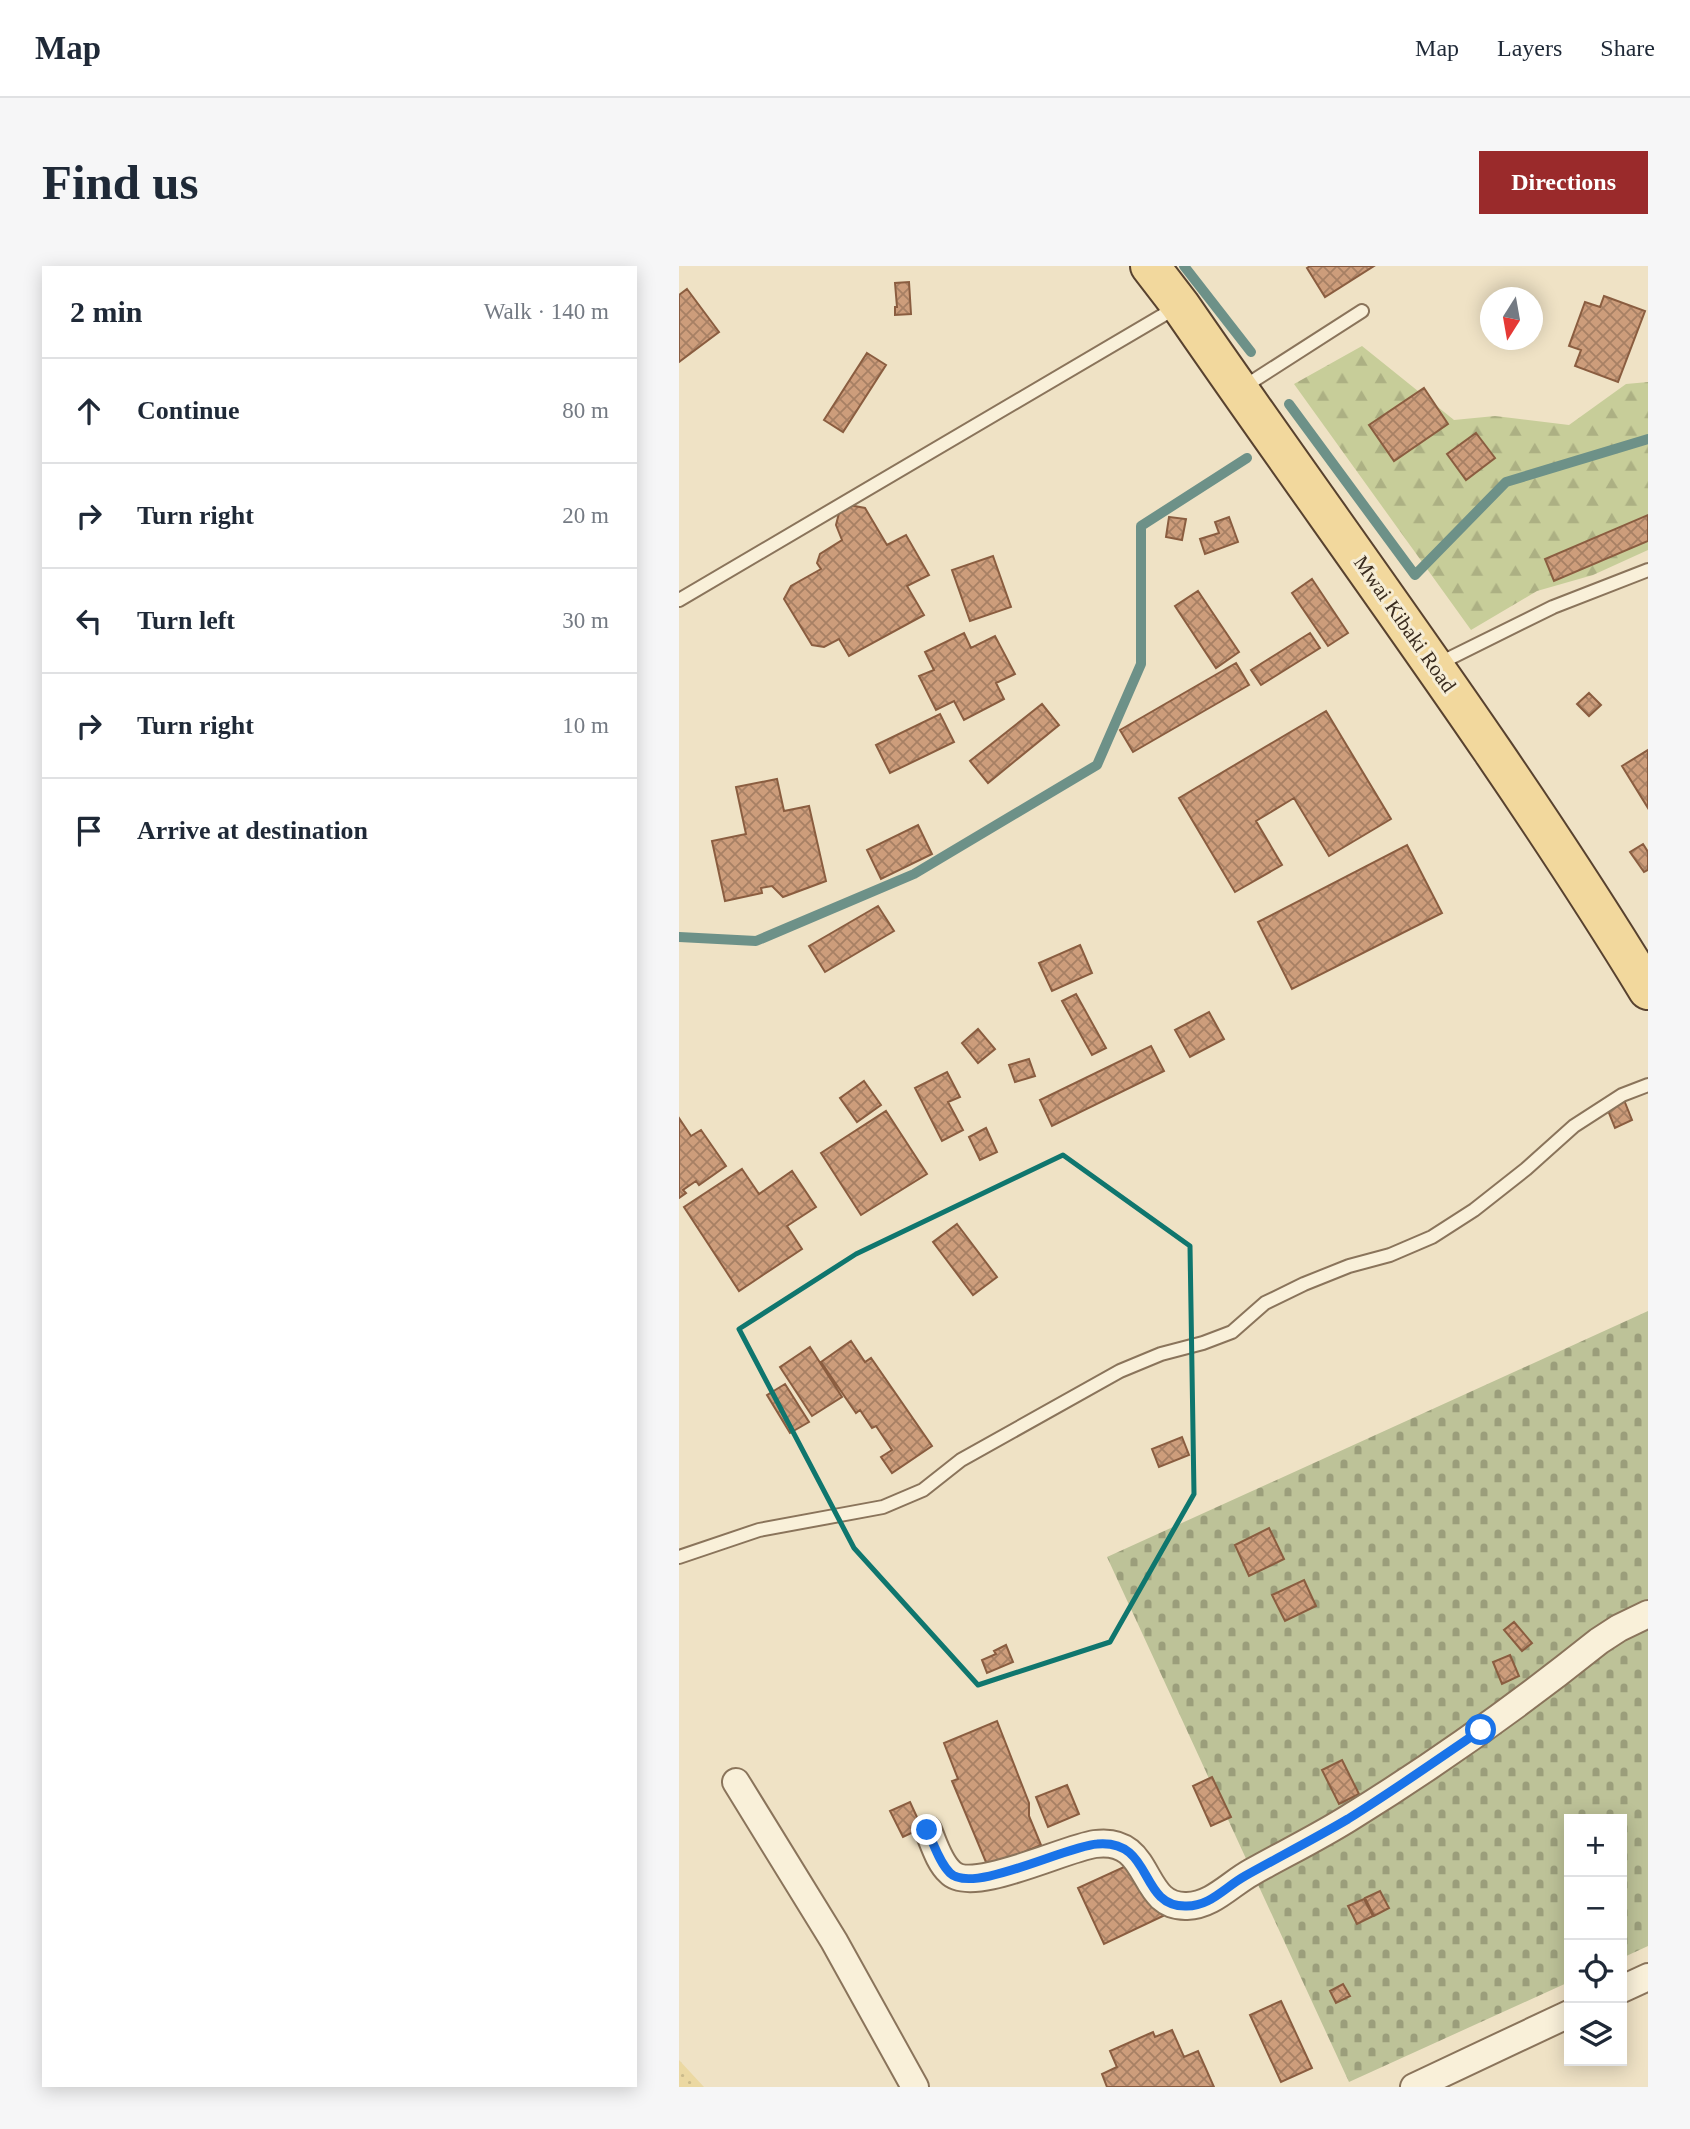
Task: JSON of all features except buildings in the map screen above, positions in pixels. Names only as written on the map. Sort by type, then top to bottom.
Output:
[{"type":"main road","name":"Mwai Kibaki Road","points":[[1150,266],[1436,666],[1585,887],[1648,990]]},
{"type":"street","points":[[927,1830],[950,1874],[961,1880],[999,1873],[1095,1844],[1119,1844],[1132,1852],[1156,1893],[1169,1904],[1197,1905],[1213,1899],[1239,1879],[1347,1819],[1416,1775],[1599,1641],[1648,1614]]},
{"type":"street","points":[[736,1782],[834,1941],[915,2087]]},
{"type":"street","points":[[1627,1987],[1648,1977]]},
{"type":"street","points":[[1415,2087],[1564,2016]]},
{"type":"lane","points":[[679,600],[1180,305]]},
{"type":"lane","points":[[1239,390],[1362,312]]},
{"type":"lane","points":[[1436,666],[1553,607],[1648,570]]},
{"type":"lane","points":[[679,1557],[759,1530],[883,1507],[923,1490],[961,1460],[1120,1371],[1161,1354],[1232,1332],[1265,1303],[1304,1284],[1349,1266],[1391,1255],[1432,1237],[1474,1210],[1574,1126],[1622,1095],[1648,1084]]},
{"type":"highlighted area","points":[[1063,1155],[1190,1246],[1194,1494],[1110,1642],[978,1685],[854,1548],[739,1329],[856,1254]]},
{"type":"green space","points":[[1362,346],[1454,420],[1495,416],[1569,425],[1626,384],[1648,382],[1648,550],[1593,575],[1537,591],[1471,630],[1294,384]]},
{"type":"green space","points":[[1648,1311],[1648,1946],[1627,1956],[1627,1814],[1564,1814],[1564,1984],[1349,2082],[1107,1557]]},
{"type":"sand","points":[[679,2060],[704,2087],[679,2087]]},
{"type":"waterway","points":[[1184,266],[1251,352]]},
{"type":"waterway","points":[[1289,404],[1415,575],[1506,482],[1648,439]]},
{"type":"waterway","points":[[679,937],[756,941],[914,874],[1097,765],[1141,664],[1141,526],[1247,458]]},
{"type":"route","points":[[927,1830],[950,1874],[961,1880],[999,1873],[1095,1844],[1119,1844],[1132,1852],[1156,1893],[1169,1904],[1197,1905],[1213,1899],[1239,1879],[1347,1819],[1481,1730]]}]
